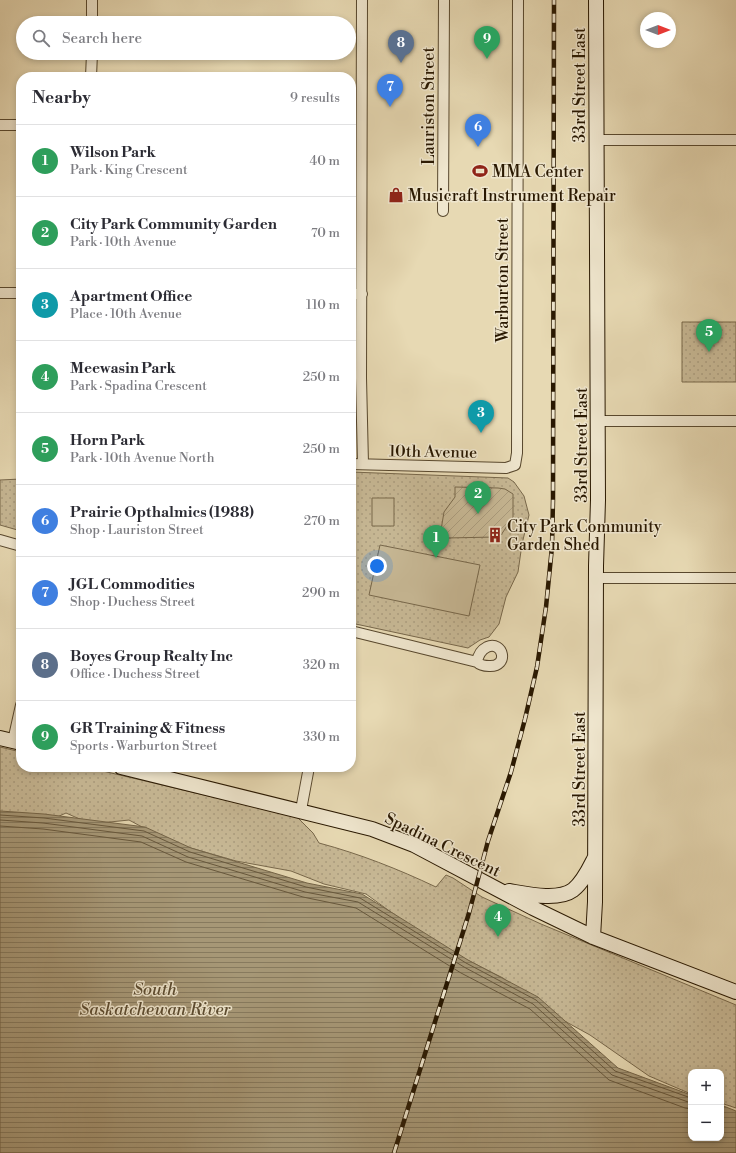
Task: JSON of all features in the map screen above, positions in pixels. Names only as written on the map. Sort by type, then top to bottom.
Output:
[{"type":"street","points":[[92,0],[92,16]]},
{"type":"street","points":[[362,0],[362,125],[356,294],[361,378],[363,464]]},
{"type":"street","name":"Lauriston Street","points":[[443,212],[444,0]]},
{"type":"street","name":"Warburton Street","points":[[514,465],[517,453],[518,0]]},
{"type":"street","name":"33rd Street East","points":[[593,938],[596,902],[596,578],[598,500],[596,0]]},
{"type":"street","points":[[91,72],[92,60]]},
{"type":"street","points":[[0,125],[16,125]]},
{"type":"street","points":[[356,125],[362,125]]},
{"type":"street","points":[[596,140],[736,140]]},
{"type":"street","points":[[0,293],[16,293]]},
{"type":"street","points":[[598,421],[736,421]]},
{"type":"street","name":"10th Avenue","points":[[356,464],[506,468],[514,465]]},
{"type":"street","points":[[0,540],[16,545]]},
{"type":"street","points":[[596,578],[736,578]]},
{"type":"street","points":[[356,632],[477,662]]},
{"type":"street","points":[[11,740],[16,722]]},
{"type":"street","name":"Spadina Crescent","points":[[142,772],[301,810],[386,834],[414,845],[593,938],[736,992]]},
{"type":"street","points":[[301,810],[308,772]]},
{"type":"street","points":[[500,889],[535,895],[556,896],[567,893],[574,889],[587,873],[596,854]]},
{"type":"shaded area","points":[[682,322],[736,322],[736,382],[682,382]]},
{"type":"shaded area","points":[[356,472],[508,478],[514,482],[524,496],[529,515],[522,544],[518,572],[506,597],[499,624],[489,637],[480,640],[468,648],[356,624]]},
{"type":"shaded area","points":[[16,479],[16,530],[0,525],[0,480]]},
{"type":"shaded area","points":[[455,487],[498,488],[505,489],[513,494],[513,517],[501,535],[496,537],[446,538],[441,531],[444,512],[455,497]]},
{"type":"shaded area","points":[[372,498],[394,498],[394,526],[372,526]]},
{"type":"shaded area","points":[[380,545],[480,565],[469,616],[369,595]]},
{"type":"shaded area","points":[[0,747],[16,751],[16,772],[107,772],[297,817],[313,833],[319,843],[379,862],[436,887],[446,875],[482,897],[541,924],[736,1005],[736,1108],[724,1104],[724,1069],[688,1069],[688,1093],[649,1076],[590,1035],[541,1008],[503,978],[467,960],[406,923],[366,894],[324,884],[291,871],[236,861],[170,842],[129,820],[91,824],[66,813],[46,822],[0,816]]},
{"type":"water","name":"South Saskatchewan River","points":[[0,811],[44,814],[145,827],[191,848],[307,883],[362,894],[468,960],[538,997],[618,1068],[688,1094],[688,1141],[724,1141],[724,1106],[736,1111],[736,1153],[0,1153]]},
{"type":"railway","points":[[394,1153],[469,913],[488,841],[511,772],[537,667],[546,607],[552,547],[553,500],[554,0]]},
{"type":"place","name":"GR Training & Fitness","points":[[487,59]]},
{"type":"place","name":"Boyes Group Realty Inc","points":[[401,63]]},
{"type":"place","name":"JGL Commodities","points":[[390,107]]},
{"type":"place","name":"Prairie Opthalmics (1988)","points":[[478,147]]},
{"type":"place","name":"MMA Center","points":[[480,171]]},
{"type":"place","name":"Musicraft Instrument Repair","points":[[396,195]]},
{"type":"place","name":"Horn Park","points":[[709,352]]},
{"type":"place","name":"Apartment Office","points":[[481,433]]},
{"type":"place","name":"City Park Community Garden","points":[[478,514]]},
{"type":"place","name":"City Park Community Garden Shed","points":[[495,535]]},
{"type":"place","name":"Wilson Park","points":[[436,558]]},
{"type":"place","name":"Meewasin Park","points":[[498,937]]}]
